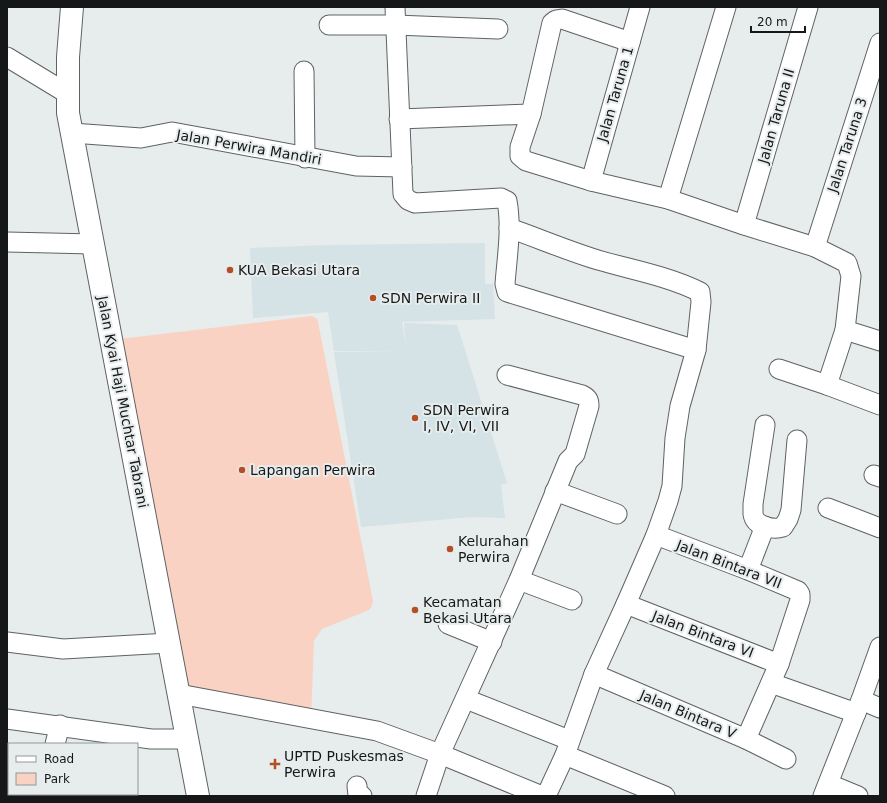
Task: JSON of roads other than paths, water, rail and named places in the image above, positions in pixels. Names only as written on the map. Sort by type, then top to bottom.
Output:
[{"type":"street","name":"Jalan Kyai Haji Muchtar Tabrani","points":[[72,7],[68,57],[68,113],[198,796]]},
{"type":"street","name":"Jalan Taruna 1","points":[[591,181],[640,7]]},
{"type":"street","points":[[668,199],[726,7]]},
{"type":"street","name":"Jalan Taruna II","points":[[744,225],[807,7]]},
{"type":"street","points":[[329,25],[395,16],[498,29]]},
{"type":"street","points":[[395,16],[403,194],[408,200],[415,203],[501,198],[507,201],[509,228],[505,284],[507,292],[696,350]]},
{"type":"street","points":[[630,42],[562,19],[556,20],[552,24],[531,114],[520,147],[520,156],[526,161],[591,181],[668,199],[815,247],[847,263],[852,276],[845,330],[827,385]]},
{"type":"street","name":"Jalan Taruna 3","points":[[815,247],[880,43]]},
{"type":"street","points":[[7,57],[68,94]]},
{"type":"street","points":[[304,71],[305,158]]},
{"type":"street","points":[[399,119],[531,114]]},
{"type":"street","name":"Jalan Perwira Mandiri","points":[[72,133],[141,138],[172,132],[305,158],[356,166],[402,167]]},
{"type":"street","points":[[509,228],[598,260],[644,271],[689,286],[700,292],[701,302],[696,350],[680,406],[675,438],[672,486],[668,502],[656,535],[594,674],[567,748],[546,796]]},
{"type":"street","points":[[7,242],[93,244]]},
{"type":"street","points":[[845,330],[880,341]]},
{"type":"street","points":[[779,369],[880,405]]},
{"type":"street","points":[[426,796],[440,754],[492,642],[568,461],[575,454],[589,406],[589,400],[582,395],[507,375]]},
{"type":"street","points":[[765,425],[753,504],[753,516],[758,523],[765,526],[776,529],[783,527],[788,519],[791,510],[797,440]]},
{"type":"street","points":[[555,491],[617,514]]},
{"type":"street","points":[[828,508],[880,528]]},
{"type":"street","points":[[748,570],[765,526]]},
{"type":"street","name":"Jalan Bintara VII","points":[[656,535],[748,570],[798,591],[800,594]]},
{"type":"street","points":[[519,580],[572,600]]},
{"type":"street","name":"Jalan Bintara V","points":[[594,674],[746,739],[779,664],[800,600],[800,594]]},
{"type":"street","name":"Jalan Bintara VI","points":[[626,604],[779,664]]},
{"type":"street","points":[[448,624],[492,642]]},
{"type":"street","points":[[7,642],[63,649],[169,644]]},
{"type":"street","points":[[858,796],[826,790],[880,648]]},
{"type":"street","points":[[771,683],[859,706],[880,708]]},
{"type":"street","points":[[179,694],[377,731],[440,754],[542,796]]},
{"type":"street","points":[[466,699],[665,796]]},
{"type":"street","points":[[7,719],[151,738],[187,739]]},
{"type":"street","points":[[55,743],[60,725]]},
{"type":"street","points":[[746,739],[786,759]]},
{"type":"place","name":"KUA Bekasi Utara","points":[[230,270]]},
{"type":"place","name":"SDN Perwira II","points":[[373,298]]},
{"type":"place","name":"SDN Perwira I, IV, VI, VII","points":[[415,418]]},
{"type":"place","name":"Lapangan Perwira","points":[[242,470]]},
{"type":"place","name":"Kelurahan Perwira","points":[[450,549]]},
{"type":"place","name":"Kecamatan Bekasi Utara","points":[[415,610]]},
{"type":"place","name":"UPTD Puskesmas Perwira","points":[[275,764]]}]
